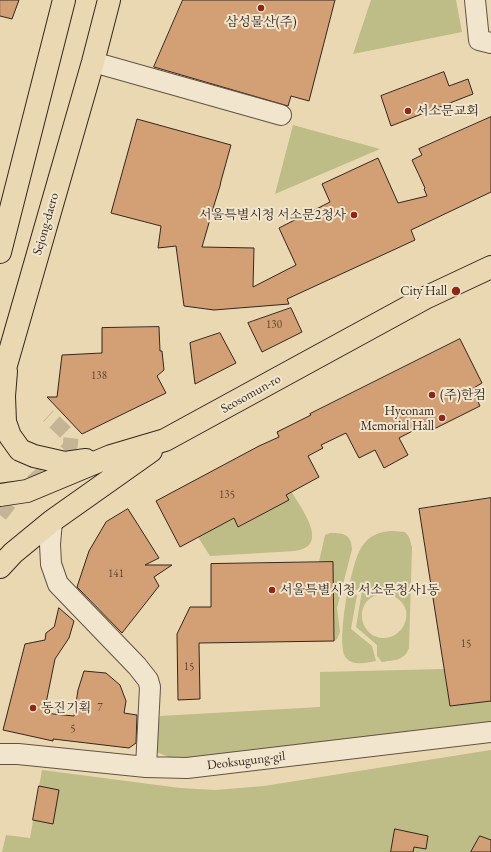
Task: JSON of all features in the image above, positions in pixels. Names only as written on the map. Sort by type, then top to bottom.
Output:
[{"type":"main road","points":[[0,252],[4,225],[64,0]]},
{"type":"main road","name":"Sejong-daero","points":[[0,386],[93,62],[109,0]]},
{"type":"main road","name":"Seosomun-ro","points":[[0,495],[27,491],[111,456],[165,440],[425,298],[491,267]]},
{"type":"main road","points":[[6,364],[4,396],[5,422],[10,436],[20,450],[34,456],[65,463],[111,456]]},
{"type":"main road","points":[[0,567],[14,553],[52,521],[165,440]]},
{"type":"street","points":[[475,0],[480,40],[491,43]]},
{"type":"street","points":[[93,62],[281,115]]},
{"type":"street","points":[[52,521],[50,544],[51,564],[58,584],[137,666],[148,680],[150,687],[146,767]]},
{"type":"street","name":"Deoksugung-gil","points":[[0,754],[18,754],[146,767],[187,768],[491,732]]},
{"type":"shaded area","points":[[371,0],[456,0],[462,32],[353,54]]},
{"type":"shaded area","points":[[293,125],[380,149],[275,194]]},
{"type":"shaded area","points":[[289,488],[310,524],[312,539],[309,545],[295,551],[210,556],[198,537],[234,518],[239,527],[289,500],[284,490]]},
{"type":"shaded area","points":[[392,531],[405,532],[409,537],[412,547],[409,648],[401,658],[382,662],[377,656],[377,645],[356,627],[362,591],[348,589],[360,550],[371,537],[380,533]],"holes":[[[385,593],[400,600],[403,604],[407,614],[406,619],[403,627],[396,634],[390,637],[380,638],[371,634],[365,628],[362,620],[362,611],[366,603],[373,596]]]},
{"type":"shaded area","points":[[330,533],[346,535],[350,540],[352,549],[337,608],[340,632],[337,639],[334,641],[333,562],[319,562],[325,535]]},
{"type":"shaded area","points":[[347,593],[357,595],[351,629],[372,646],[376,661],[356,663],[349,661],[346,658],[342,646],[342,637]]},
{"type":"shaded area","points":[[444,669],[450,706],[491,701],[491,722],[183,761],[154,751],[160,716],[320,707],[320,672]]},
{"type":"shaded area","points":[[491,750],[491,852],[2,852],[6,835],[30,838],[42,770],[180,788],[215,790],[264,786]]},
{"type":"building","points":[[0,0],[19,0],[12,19],[0,16]]},
{"type":"building","points":[[183,0],[335,0],[309,101],[291,96],[288,106],[154,67]]},
{"type":"building","name":"서소문교회","points":[[444,72],[449,86],[468,79],[473,94],[391,126],[381,96]]},
{"type":"building","points":[[491,117],[491,192],[411,230],[415,240],[287,299],[289,304],[214,310],[184,306],[176,246],[158,248],[161,226],[111,213],[137,119],[231,145],[202,247],[254,248],[253,287],[296,265],[279,228],[330,202],[322,184],[378,158],[398,203],[427,196],[424,189],[425,188],[412,160],[422,155],[419,149]]},
{"type":"building","points":[[291,308],[302,332],[262,352],[248,323]]},
{"type":"building","points":[[159,327],[160,351],[162,351],[164,370],[157,376],[166,393],[82,434],[47,397],[57,397],[62,355],[102,353],[102,328]]},
{"type":"building","points":[[220,333],[236,363],[195,384],[190,343]]},
{"type":"building","points":[[460,339],[482,383],[472,389],[480,406],[432,430],[428,423],[399,438],[408,455],[384,468],[375,450],[359,458],[346,433],[321,445],[323,448],[308,456],[319,477],[286,495],[289,500],[238,527],[234,518],[180,547],[156,501],[259,446],[279,437],[277,432],[311,415],[310,414]]},
{"type":"building","points":[[491,498],[491,701],[450,706],[419,509]]},
{"type":"building","points":[[128,509],[159,558],[145,565],[172,565],[154,577],[159,586],[122,633],[77,587],[89,551],[106,522]]},
{"type":"building","name":"서울특별시청 서소문청사1동","points":[[333,562],[334,641],[199,643],[200,699],[178,700],[177,634],[190,607],[211,607],[211,564]]},
{"type":"building","points":[[59,608],[74,621],[69,638],[55,659],[44,713],[74,716],[78,690],[84,671],[106,673],[120,685],[126,701],[124,713],[137,715],[136,743],[129,748],[53,739],[53,741],[3,730],[25,644],[45,640],[46,633],[54,627]]},
{"type":"building","points":[[39,786],[59,790],[53,824],[33,820]]},
{"type":"building","points":[[395,829],[428,836],[426,849],[414,847],[413,852],[391,852]]},
{"type":"building","points":[[480,836],[491,840],[491,852],[471,852]]},
{"type":"tunnel","points":[[0,515],[15,496],[54,464],[70,447],[71,438],[48,416]]},
{"type":"place","name":"삼성물산(주)","points":[[261,8]]},
{"type":"place","name":"서소문교회","points":[[408,111]]},
{"type":"place","name":"서울특별시청 서소문2청사","points":[[354,215]]},
{"type":"place","name":"City Hall","points":[[456,291]]},
{"type":"place","name":"(주)한컴","points":[[432,395]]},
{"type":"place","name":"Hyeonam Memorial Hall","points":[[442,418]]},
{"type":"place","name":"서울특별시청 서소문청사1동","points":[[272,590]]},
{"type":"place","name":"동진기획","points":[[33,708]]}]
